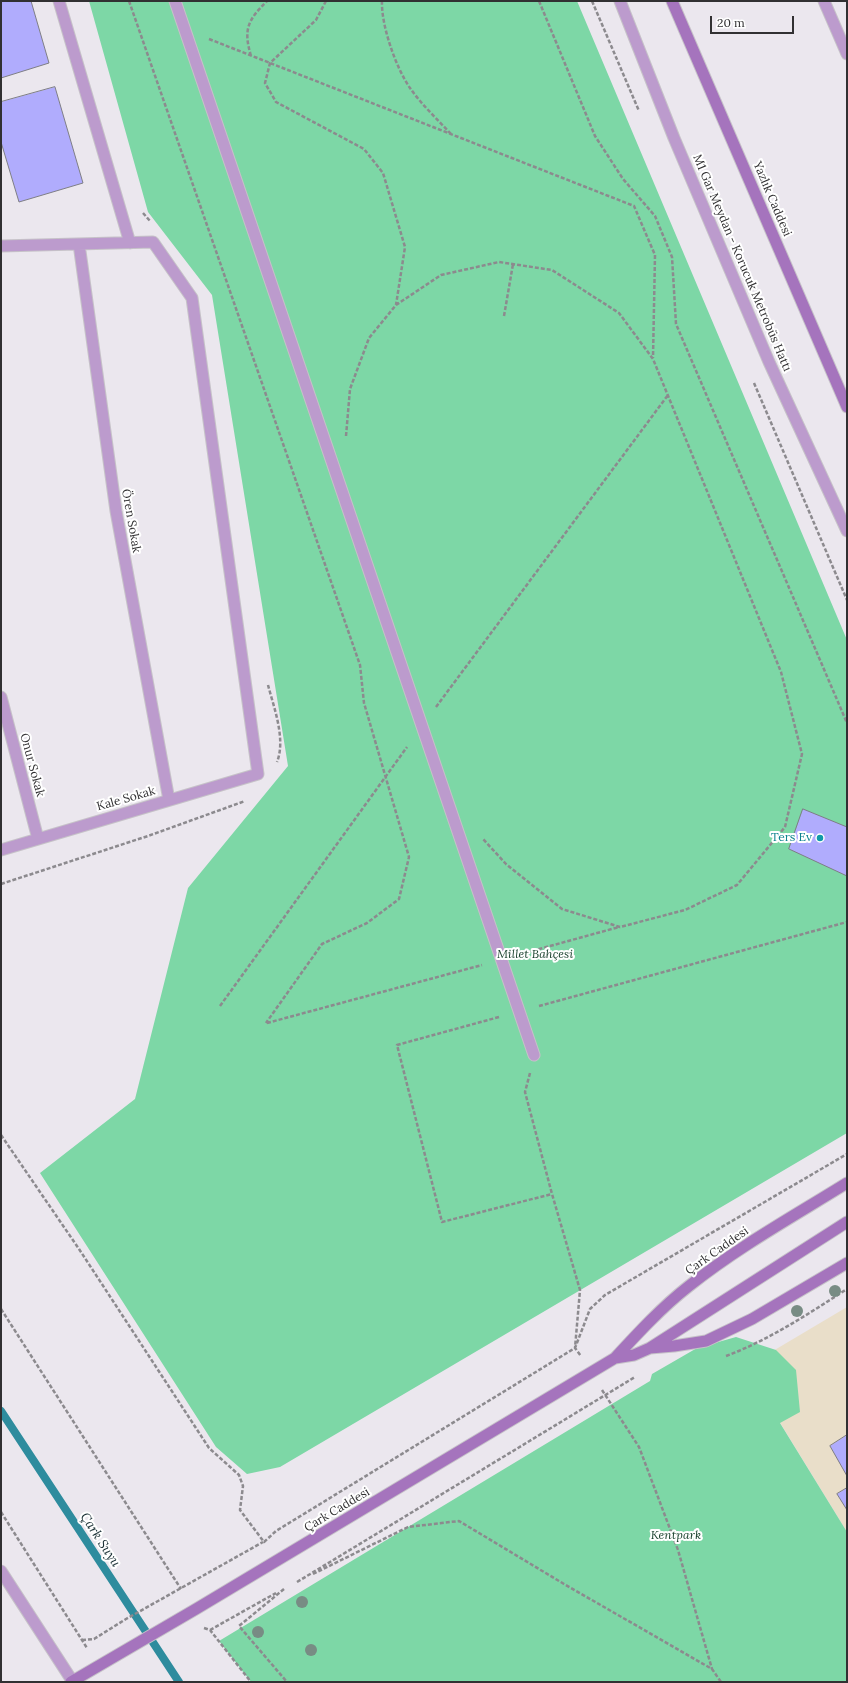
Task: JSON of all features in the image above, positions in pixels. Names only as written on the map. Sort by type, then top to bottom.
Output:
[{"type":"main road","name":"Yazlık Caddesi","points":[[672,1],[847,407]]},
{"type":"main road","name":"Çark Caddesi","points":[[72,1682],[196,1610],[616,1358],[643,1328],[689,1286],[744,1247],[847,1183]]},
{"type":"main road","name":"Çark Caddesi","points":[[616,1358],[634,1355],[650,1348],[847,1222]]},
{"type":"main road","points":[[650,1348],[706,1341],[752,1319],[847,1263]]},
{"type":"street","points":[[1,246],[130,243],[58,1]]},
{"type":"street","points":[[175,1],[534,1055]]},
{"type":"street","name":"M1 Gar Meydan - Korucuk Metrobüs Hattı","points":[[620,1],[674,138],[769,362],[847,531]]},
{"type":"street","points":[[824,1],[847,54]]},
{"type":"street","name":"Kale Sokak","points":[[1,850],[258,774],[192,298],[153,242],[130,243]]},
{"type":"street","name":"Ören Sokak","points":[[79,244],[116,511],[169,800]]},
{"type":"street","name":"Onur Sokak","points":[[1,697],[38,839]]},
{"type":"street","points":[[1,1571],[72,1682]]},
{"type":"path","points":[[129,1],[360,665],[364,703],[409,857],[399,899],[367,922],[322,944],[266,1023],[685,910],[737,885],[785,827],[802,754],[781,672],[668,395],[653,359],[619,313],[552,270],[499,262],[441,275],[396,305],[369,338],[350,389],[345,441]]},
{"type":"path","points":[[251,56],[246,38],[253,15],[267,1]]},
{"type":"path","points":[[326,1],[316,20],[270,63],[265,83],[276,102],[364,149],[383,174],[405,247],[396,305]]},
{"type":"path","points":[[382,1],[382,9],[391,48],[409,88],[451,134]]},
{"type":"path","points":[[539,1],[595,136],[623,179],[655,216],[672,257],[676,324],[847,723]]},
{"type":"path","points":[[185,30],[634,206],[655,255],[653,359]]},
{"type":"path","points":[[141,209],[154,226]]},
{"type":"path","points":[[504,316],[513,264]]},
{"type":"path","points":[[220,1006],[422,726],[668,395]]},
{"type":"path","points":[[267,682],[278,726],[281,752],[276,766]]},
{"type":"path","points":[[1,884],[148,836],[251,799]]},
{"type":"path","points":[[481,837],[506,864],[562,908],[620,927]]},
{"type":"path","points":[[1,1135],[79,1249],[209,1448],[239,1475],[243,1486],[240,1510],[264,1542]]},
{"type":"path","points":[[1,1512],[82,1640],[94,1639],[126,1619],[264,1542],[276,1531],[575,1348],[590,1308],[605,1295],[847,1154]]},
{"type":"path","points":[[721,1358],[751,1347],[802,1318],[847,1289]]},
{"type":"path","points":[[1,1309],[181,1589]]},
{"type":"path","points":[[640,1374],[297,1582],[408,1527],[459,1521],[564,1584],[712,1669],[721,1682]]},
{"type":"path","points":[[251,1682],[210,1630],[284,1589],[239,1626],[287,1682]]},
{"type":"shaded area","points":[[847,1307],[847,1532],[746,1367]]},
{"type":"green space","name":"Millet Bahçesi","points":[[89,1],[577,1],[847,640],[847,1133],[280,1467],[247,1474],[216,1447],[40,1173],[135,1099],[188,888],[288,766],[212,295],[148,212]]},
{"type":"green space","name":"Kentpark","points":[[736,1337],[776,1350],[796,1370],[800,1412],[780,1423],[847,1532],[847,1682],[251,1682],[219,1641],[650,1381],[652,1374],[697,1348]]},
{"type":"building","points":[[1,1],[31,1],[49,63],[1,78]]},
{"type":"building","points":[[55,87],[83,183],[19,202],[1,142],[1,102]]},
{"type":"building","name":"Ters Ev","points":[[803,809],[847,827],[847,876],[789,849]]},
{"type":"building","points":[[847,1435],[847,1476],[830,1446]]},
{"type":"building","points":[[847,1488],[847,1510],[837,1494]]},
{"type":"waterway","name":"Çark Suyu","points":[[1,1411],[179,1682]]},
{"type":"place","name":"Ters Ev","points":[[820,838]]}]
